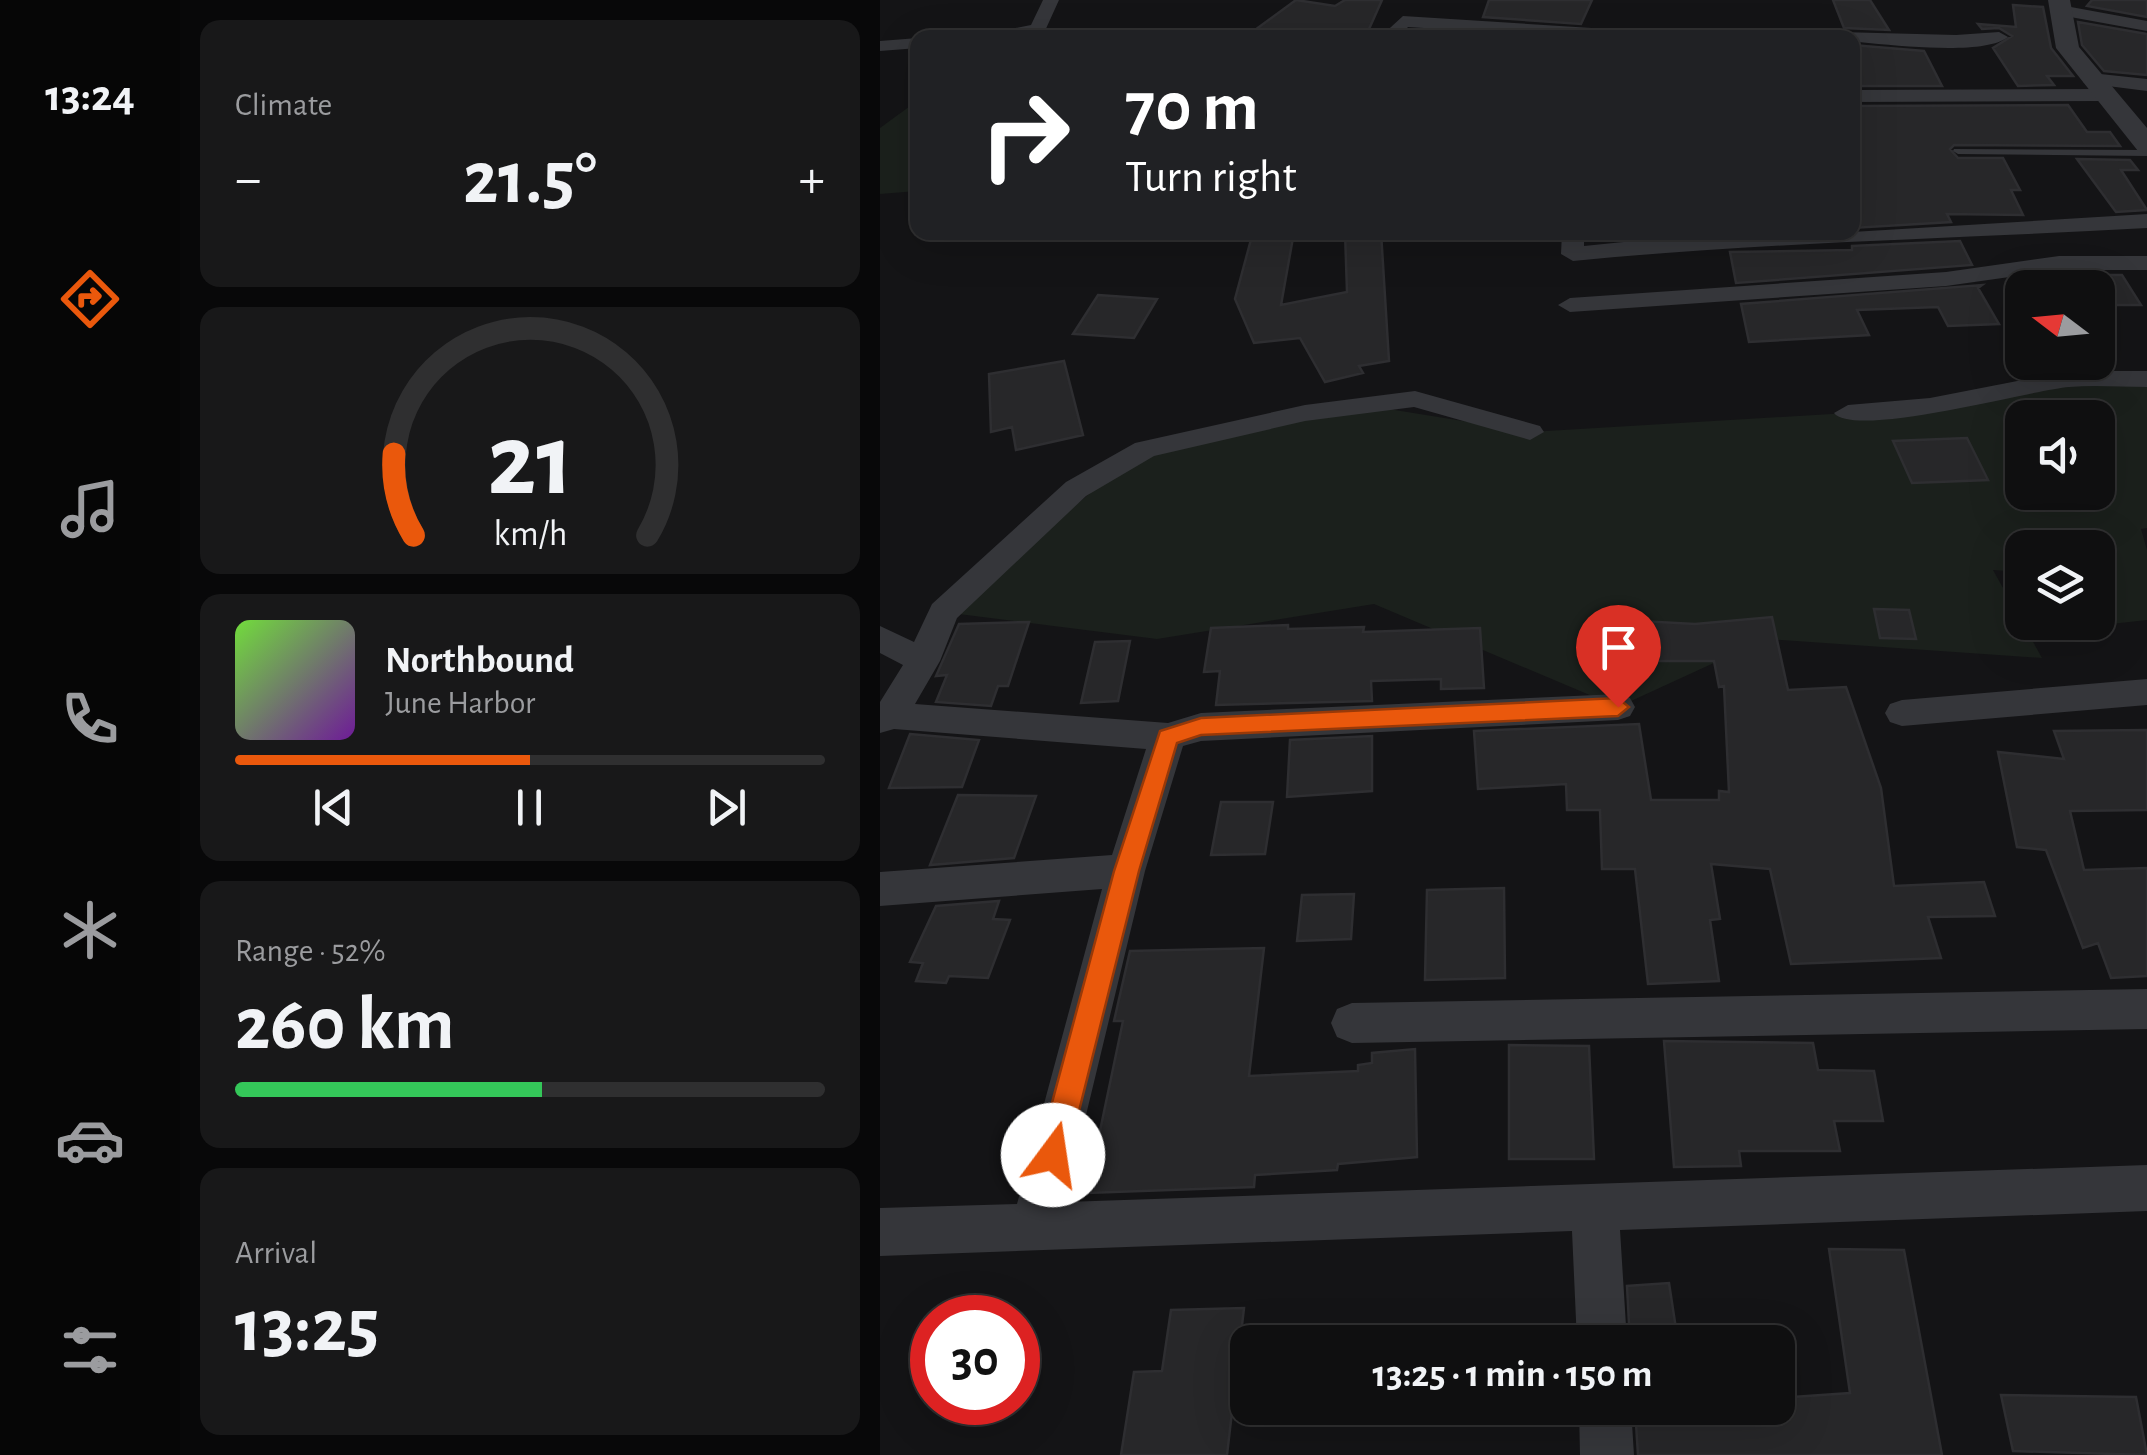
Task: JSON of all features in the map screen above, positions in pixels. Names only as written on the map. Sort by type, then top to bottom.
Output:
[{"type":"street","points":[[1031,30],[1038,29],[1052,0]]},
{"type":"street","points":[[2147,26],[2059,5],[2068,48],[2098,87],[2136,118],[2147,149]]},
{"type":"street","points":[[1395,30],[1403,21],[1545,30]]},
{"type":"street","points":[[1860,35],[1976,41],[1999,37]]},
{"type":"street","points":[[880,46],[910,44]]},
{"type":"street","points":[[1860,96],[2147,85]]},
{"type":"street","points":[[1860,236],[2147,221]]},
{"type":"street","points":[[1573,240],[1573,254],[1716,240]]},
{"type":"street","points":[[1570,305],[1946,279],[2059,263],[2147,263]]},
{"type":"street","points":[[1848,414],[1930,406],[2068,379],[2147,379]]},
{"type":"street","points":[[1530,432],[1415,399],[1305,413],[1145,448],[1076,489],[943,612],[923,660],[885,718],[1168,737],[1201,726],[1618,707]]},
{"type":"street","points":[[880,638],[923,660]]},
{"type":"street","points":[[1902,713],[2147,692]]},
{"type":"street","points":[[1035,1226],[1126,871],[1168,737]]},
{"type":"street","points":[[880,889],[1126,871]]},
{"type":"street","points":[[1352,1024],[2147,1008]]},
{"type":"street","points":[[880,1232],[2147,1188]]},
{"type":"street","points":[[1595,1207],[1601,1325]]},
{"type":"street","points":[[1606,1425],[1607,1455]]},
{"type":"lane","points":[[1958,152],[2147,149]]},
{"type":"shaded area","points":[[910,106],[910,192],[880,194],[880,128]]},
{"type":"shaded area","points":[[2062,380],[2147,387],[2147,528],[2141,529],[2147,550],[2147,620],[2115,624],[2115,530],[2005,530],[2005,571],[1993,570],[2005,592],[2005,640],[2032,640],[2042,658],[1766,639],[1618,707],[1374,604],[1157,639],[943,612],[1145,449],[1364,405],[1530,432],[1848,413]]},
{"type":"building","points":[[1296,0],[1335,6],[1345,0],[1382,0],[1369,30],[1255,30]]},
{"type":"building","points":[[1489,0],[1592,0],[1581,24],[1483,17]]},
{"type":"building","points":[[1833,0],[1870,0],[1889,30],[1844,28]]},
{"type":"building","points":[[2092,0],[2147,0],[2147,17],[2087,6]]},
{"type":"building","points":[[2013,5],[2043,7],[2051,48],[2073,76],[2047,76],[2054,85],[2018,86],[1993,48],[2012,36],[1999,28],[1982,29],[1978,24],[2016,27]]},
{"type":"building","points":[[2078,22],[2147,34],[2147,75],[2104,71],[2082,45]]},
{"type":"building","points":[[1860,46],[1924,51],[1942,86],[1860,86]]},
{"type":"building","points":[[2068,105],[2087,132],[2110,132],[2120,146],[1954,145],[1950,149],[1958,158],[2003,158],[2020,190],[2011,190],[2023,215],[1947,214],[1951,222],[1860,228],[1860,106]]},
{"type":"building","points":[[2077,159],[2130,160],[2138,170],[2121,170],[2147,210],[2116,212]]},
{"type":"building","points":[[1251,240],[1293,240],[1281,305],[1347,292],[1345,240],[1381,240],[1389,361],[1359,366],[1363,373],[1325,382],[1300,338],[1254,343],[1235,299]]},
{"type":"building","points":[[1960,241],[1972,265],[1736,283],[1730,252],[1852,250],[1852,246]]},
{"type":"building","points":[[2115,275],[2122,275],[2141,305],[2115,305]]},
{"type":"building","points":[[1982,285],[1978,288],[1999,324],[1948,326],[1938,307],[1857,310],[1869,335],[1749,342],[1741,304]]},
{"type":"building","points":[[1098,295],[1157,299],[1134,338],[1073,334]]},
{"type":"building","points":[[1064,361],[1083,435],[1016,450],[1012,427],[991,432],[989,374]]},
{"type":"building","points":[[1967,438],[1988,480],[1912,483],[1893,441]]},
{"type":"building","points":[[1874,609],[1909,610],[1916,639],[1880,638]]},
{"type":"building","points":[[1772,617],[1788,690],[1846,687],[1881,788],[1894,886],[1984,882],[1995,916],[1928,917],[1941,958],[1791,964],[1770,869],[1711,864],[1720,919],[1710,920],[1719,981],[1648,984],[1635,869],[1602,869],[1600,810],[1567,810],[1566,784],[1478,789],[1474,731],[1639,724],[1651,800],[1719,800],[1719,791],[1729,792],[1724,686],[1719,687],[1714,661],[1646,661],[1641,621],[1695,624]]},
{"type":"building","points":[[1029,622],[1008,686],[998,686],[991,706],[936,702],[947,675],[936,676],[959,624]]},
{"type":"building","points":[[1288,625],[1288,629],[1364,627],[1363,632],[1480,628],[1484,688],[1441,689],[1441,679],[1371,681],[1372,701],[1216,705],[1220,671],[1204,672],[1211,628]]},
{"type":"building","points":[[1130,641],[1118,701],[1081,703],[1095,642]]},
{"type":"building","points":[[2147,730],[2147,810],[2070,811],[2084,870],[2147,868],[2147,976],[2111,978],[2098,943],[2083,948],[2046,850],[2017,847],[1998,752],[2064,759],[2054,731]]},
{"type":"building","points":[[910,734],[979,740],[962,787],[889,788]]},
{"type":"building","points":[[1372,736],[1372,791],[1287,797],[1290,740]]},
{"type":"building","points":[[958,795],[1036,796],[1014,858],[930,865]]},
{"type":"building","points":[[1221,802],[1273,802],[1265,854],[1211,855]]},
{"type":"building","points":[[1504,888],[1505,978],[1425,980],[1427,890]]},
{"type":"building","points":[[1354,894],[1351,939],[1297,941],[1302,895]]},
{"type":"building","points":[[999,901],[993,919],[1010,920],[988,978],[949,976],[946,983],[916,981],[923,963],[910,962],[936,906]]},
{"type":"building","points":[[1264,948],[1249,1076],[1358,1071],[1358,1065],[1372,1063],[1372,1053],[1415,1049],[1417,1157],[1338,1164],[1337,1170],[1255,1175],[1254,1187],[1087,1193],[1123,1021],[1114,1021],[1130,951]]},
{"type":"building","points":[[1664,1041],[1813,1043],[1818,1070],[1874,1071],[1883,1121],[1834,1121],[1840,1151],[1739,1151],[1741,1166],[1674,1167]]},
{"type":"building","points":[[1509,1045],[1589,1046],[1594,1159],[1509,1159]]},
{"type":"building","points":[[1829,1249],[1904,1250],[1942,1455],[1638,1455],[1636,1425],[1795,1425],[1795,1397],[1850,1393]]},
{"type":"building","points":[[1669,1283],[1675,1325],[1629,1325],[1627,1286]]},
{"type":"building","points":[[1244,1308],[1242,1325],[1230,1325],[1227,1455],[1121,1455],[1134,1372],[1162,1371],[1171,1310]]},
{"type":"building","points":[[2001,1395],[2136,1397],[2147,1455],[2013,1451]]},
{"type":"route","points":[[1053,1155],[1126,871],[1168,737],[1201,726],[1618,707]]}]
